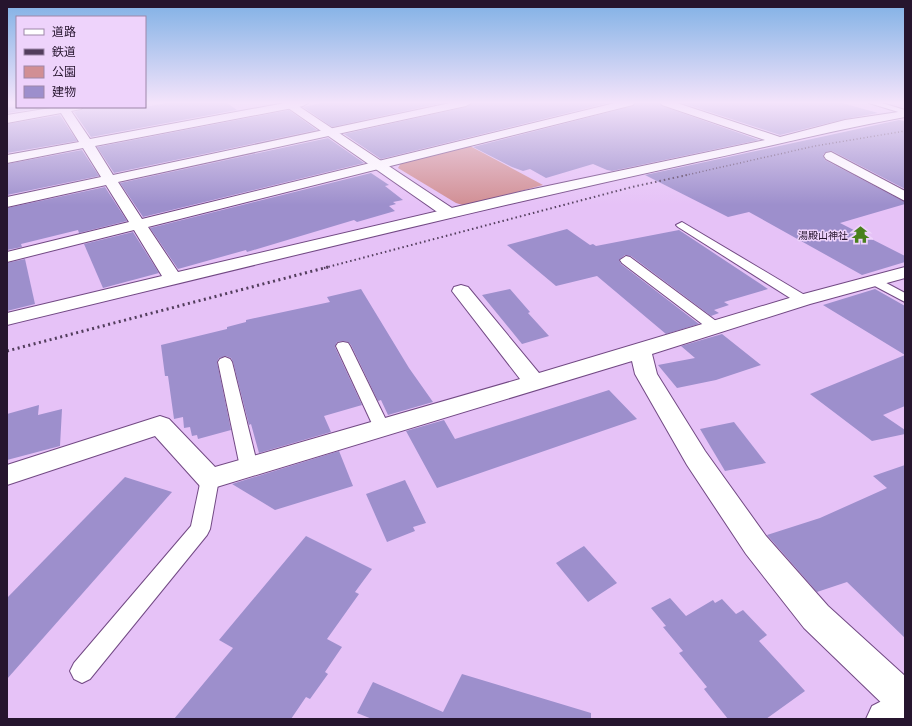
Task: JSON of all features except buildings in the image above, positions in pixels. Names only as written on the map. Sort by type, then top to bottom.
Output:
[{"type":"street","points":[[84,137],[109,180],[139,224],[173,279]]},
{"type":"street","points":[[7,159],[124,137]]},
{"type":"street","points":[[7,202],[308,137]]},
{"type":"street","points":[[337,137],[449,213]]},
{"type":"street","points":[[7,257],[492,137]]},
{"type":"street","points":[[768,137],[779,141]]},
{"type":"street","points":[[7,319],[622,173],[795,137]]},
{"type":"street","points":[[831,156],[905,197]]},
{"type":"street","points":[[7,475],[160,425],[210,479],[640,351],[803,300],[905,272]]},
{"type":"street","points":[[461,291],[534,382]]},
{"type":"street","points":[[640,351],[646,374],[696,458],[756,545],[816,617],[905,700]]},
{"type":"street","points":[[885,719],[905,707]]},
{"type":"lane","points":[[682,225],[803,300]]},
{"type":"lane","points":[[626,260],[714,327]]},
{"type":"lane","points":[[875,281],[905,298]]},
{"type":"lane","points":[[342,346],[382,428]]},
{"type":"lane","points":[[225,362],[249,467]]},
{"type":"lane","points":[[82,671],[200,529],[210,479]]},
{"type":"green space","points":[[470,146],[543,185],[466,206],[456,203],[398,168],[401,163]]},
{"type":"railway","points":[[682,176],[815,146],[870,137]]},
{"type":"railway","points":[[324,268],[632,187],[687,175]]},
{"type":"railway","points":[[7,351],[328,267]]},
{"type":"place","name":"湯殿山神社","points":[[861,235]]}]
